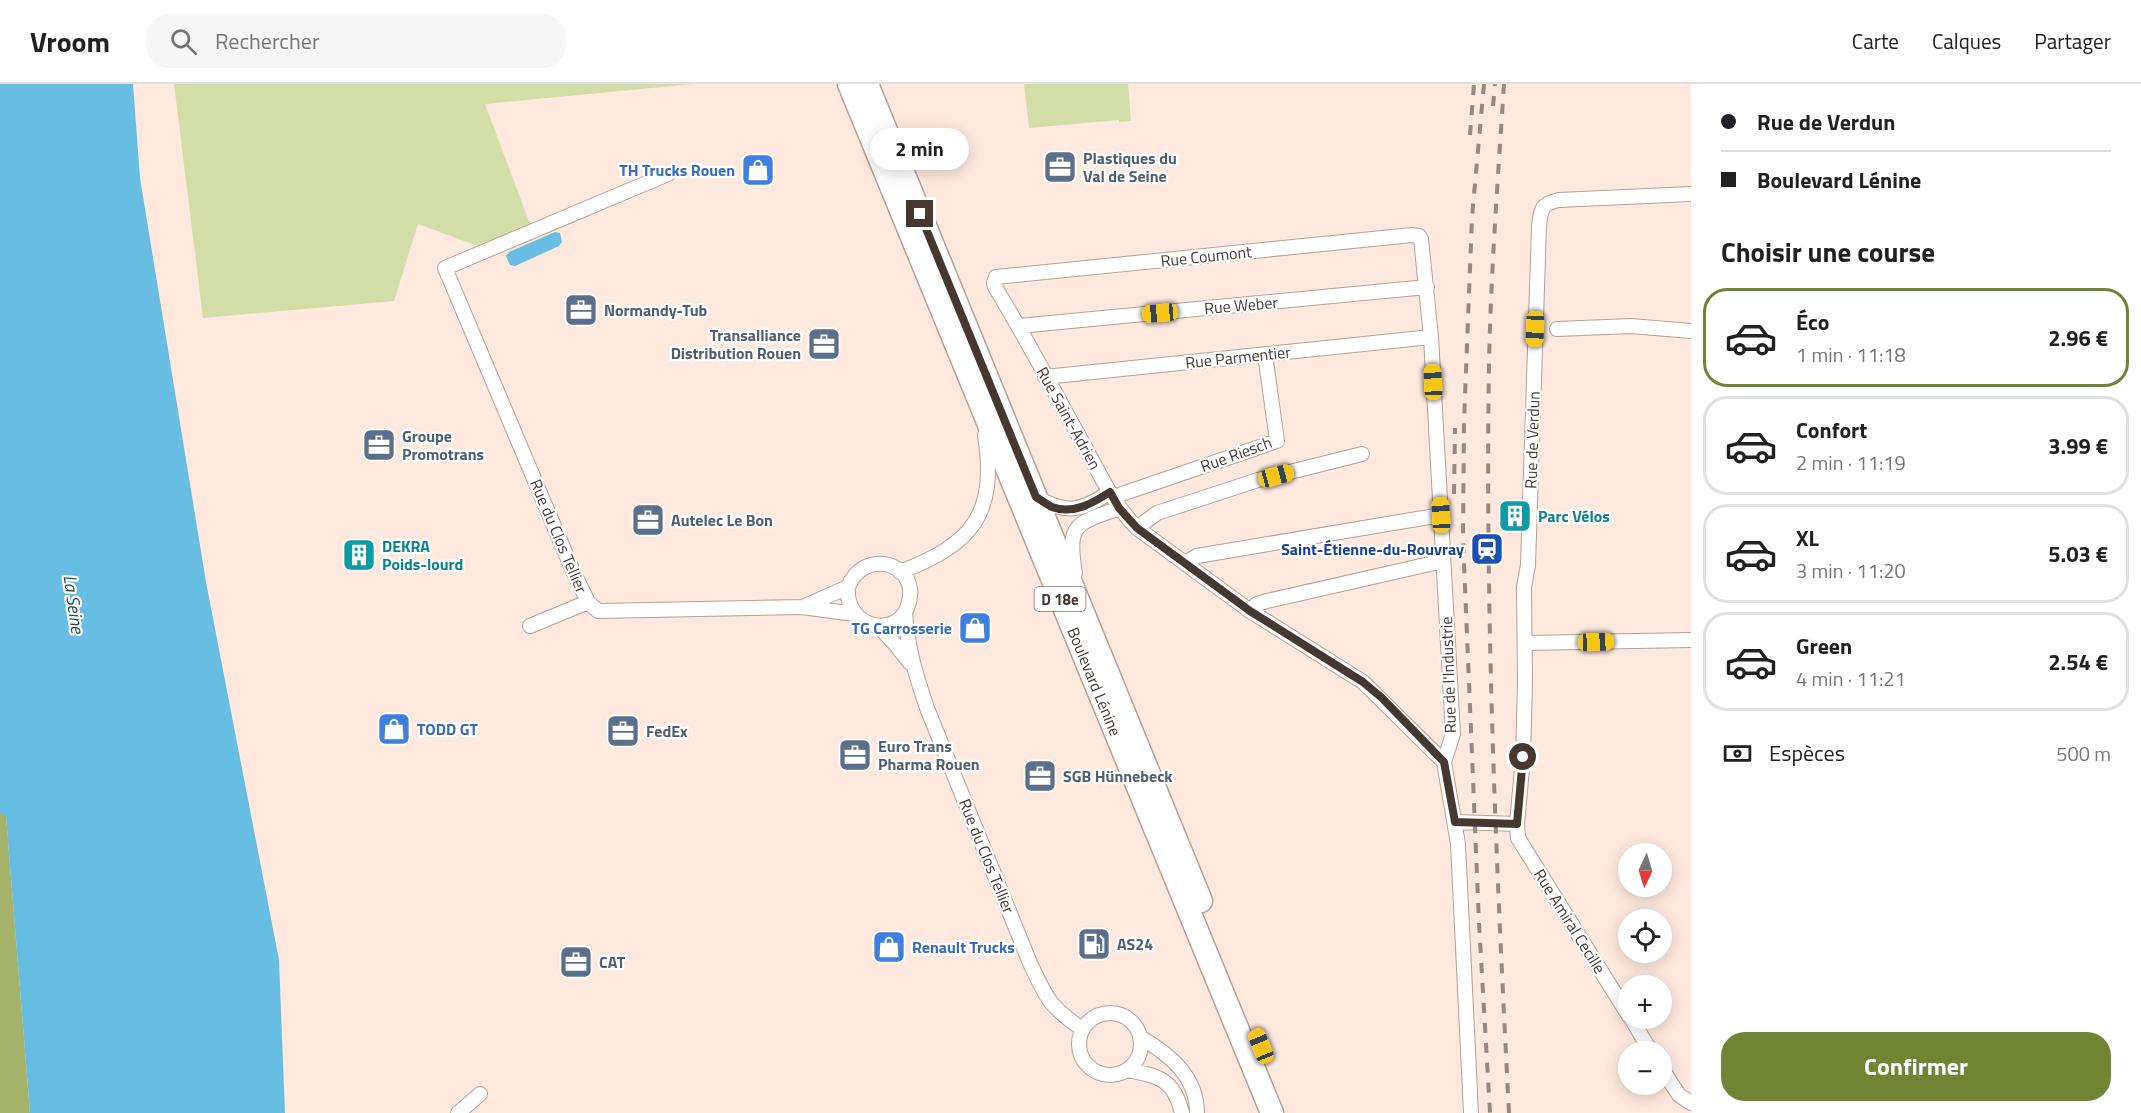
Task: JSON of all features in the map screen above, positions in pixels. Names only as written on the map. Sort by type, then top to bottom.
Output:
[{"type":"main road","name":"Boulevard Lénine","points":[[849,84],[1272,1113]]},
{"type":"main road","name":"Boulevard Lénine","points":[[867,84],[1288,1113]]},
{"type":"street","name":"Rue du Clos Tellier","points":[[668,174],[445,268],[588,602],[593,608],[606,612],[802,607],[855,614],[863,622],[878,626],[896,644],[913,668]]},
{"type":"street","name":"Rue de Verdun","points":[[1517,824],[1523,757],[1524,587],[1528,565],[1541,209],[1548,202],[1559,200],[1691,194]]},
{"type":"street","name":"Rue Coumont","points":[[994,279],[999,276],[1419,236]]},
{"type":"street","name":"Rue de l'Industrie","points":[[1419,236],[1422,243],[1431,338],[1453,734],[1444,762],[1455,822],[1461,881],[1471,1113]]},
{"type":"street","name":"Rue Saint-Adrien","points":[[994,279],[995,287],[1019,326],[1114,499],[1137,528],[1250,611],[1363,682],[1444,762]]},
{"type":"street","name":"Rue Weber","points":[[1019,326],[1427,288]]},
{"type":"street","points":[[1557,328],[1631,326],[1691,331]]},
{"type":"street","name":"Rue Parmentier","points":[[1045,377],[1431,338]]},
{"type":"street","name":"Rue Riesch","points":[[1114,499],[1278,441],[1265,354]]},
{"type":"street","points":[[900,572],[928,561],[956,543],[980,517],[987,496],[989,472],[981,409]]},
{"type":"street","points":[[1137,528],[1157,513],[1258,480],[1362,454]]},
{"type":"street","points":[[1036,497],[1052,507],[1064,509],[1080,508],[1114,499]]},
{"type":"street","points":[[1078,598],[1072,550],[1073,532],[1114,499]]},
{"type":"street","points":[[1185,563],[1197,556],[1441,515]]},
{"type":"street","points":[[1250,611],[1257,604],[1267,600],[1443,561]]},
{"type":"street","name":"Rue du Clos Tellier","points":[[802,607],[848,587],[856,573],[870,564],[886,564],[900,572],[909,586],[909,604],[905,612],[913,668],[930,717],[1047,999],[1056,1010],[1082,1029]]},
{"type":"street","points":[[848,587],[849,603],[855,614]]},
{"type":"street","points":[[530,626],[588,602]]},
{"type":"street","points":[[878,626],[893,622],[905,612]]},
{"type":"street","points":[[1525,643],[1691,640]]},
{"type":"street","points":[[1455,822],[1517,824]]},
{"type":"street","name":"Rue Amiral Cecille","points":[[1517,824],[1518,838],[1618,998]]},
{"type":"street","points":[[1113,1012],[1132,1021],[1140,1037],[1139,1054],[1135,1063],[1127,1070],[1117,1074],[1107,1075],[1097,1072],[1089,1066],[1079,1049],[1082,1029],[1095,1016],[1113,1012]]},
{"type":"street","points":[[1140,1037],[1165,1052],[1182,1069],[1193,1092],[1197,1113]]},
{"type":"street","points":[[1127,1070],[1153,1075],[1166,1081],[1178,1097],[1182,1113]]},
{"type":"street","points":[[1672,1085],[1678,1095],[1691,1103]]},
{"type":"street","points":[[458,1113],[480,1094]]},
{"type":"green space","points":[[174,84],[693,84],[485,104],[530,224],[478,246],[418,224],[394,301],[203,318]]},
{"type":"green space","points":[[1024,84],[1128,84],[1131,121],[1119,122],[1119,120],[1029,128]]},
{"type":"green space","points":[[0,814],[6,815],[30,1113],[0,1113]]},
{"type":"water","name":"La Seine","points":[[0,84],[133,84],[140,178],[206,582],[279,960],[285,1113],[30,1113],[6,816],[0,814]]},
{"type":"water","points":[[555,232],[560,233],[562,242],[559,246],[515,266],[510,265],[506,256],[509,252]]},
{"type":"railway","points":[[1470,135],[1474,84]]},
{"type":"railway","points":[[1484,84],[1472,217],[1464,422],[1463,539],[1479,923],[1490,1113]]},
{"type":"railway","points":[[1493,106],[1495,84]]},
{"type":"railway","points":[[1504,84],[1490,328],[1488,457],[1490,644],[1496,832],[1509,1113]]},
{"type":"railway","points":[[1454,494],[1455,428]]},
{"type":"place","name":"Plastiques du Val de Seine","points":[[1060,167]]},
{"type":"place","name":"TH Trucks Rouen","points":[[758,170]]},
{"type":"place","name":"Normandy-Tub","points":[[581,310]]},
{"type":"place","name":"Transalliance Distribution Rouen","points":[[824,344]]},
{"type":"place","name":"Groupe Promotrans","points":[[379,445]]},
{"type":"place","name":"Parc Vélos","points":[[1515,516]]},
{"type":"place","name":"Autelec Le Bon","points":[[648,520]]},
{"type":"place","name":"Saint-Étienne-du-Rouvray","points":[[1487,549]]},
{"type":"place","name":"DEKRA Poids-lourd","points":[[359,555]]},
{"type":"place","name":"TG Carrosserie","points":[[975,628]]},
{"type":"place","name":"TODD GT","points":[[394,729]]},
{"type":"place","name":"FedEx","points":[[623,731]]},
{"type":"place","name":"Euro Trans Pharma Rouen","points":[[855,755]]},
{"type":"place","name":"SGB Hünnebeck","points":[[1040,776]]},
{"type":"place","name":"AS24","points":[[1094,944]]},
{"type":"place","name":"Renault Trucks","points":[[889,947]]},
{"type":"place","name":"CAT","points":[[576,962]]},
{"type":"route","points":[[920,214],[1036,497],[1052,507],[1080,508],[1092,504],[1110,492],[1119,508],[1137,528],[1250,611],[1363,682],[1382,698],[1444,762],[1455,822],[1517,824],[1523,757]]}]
